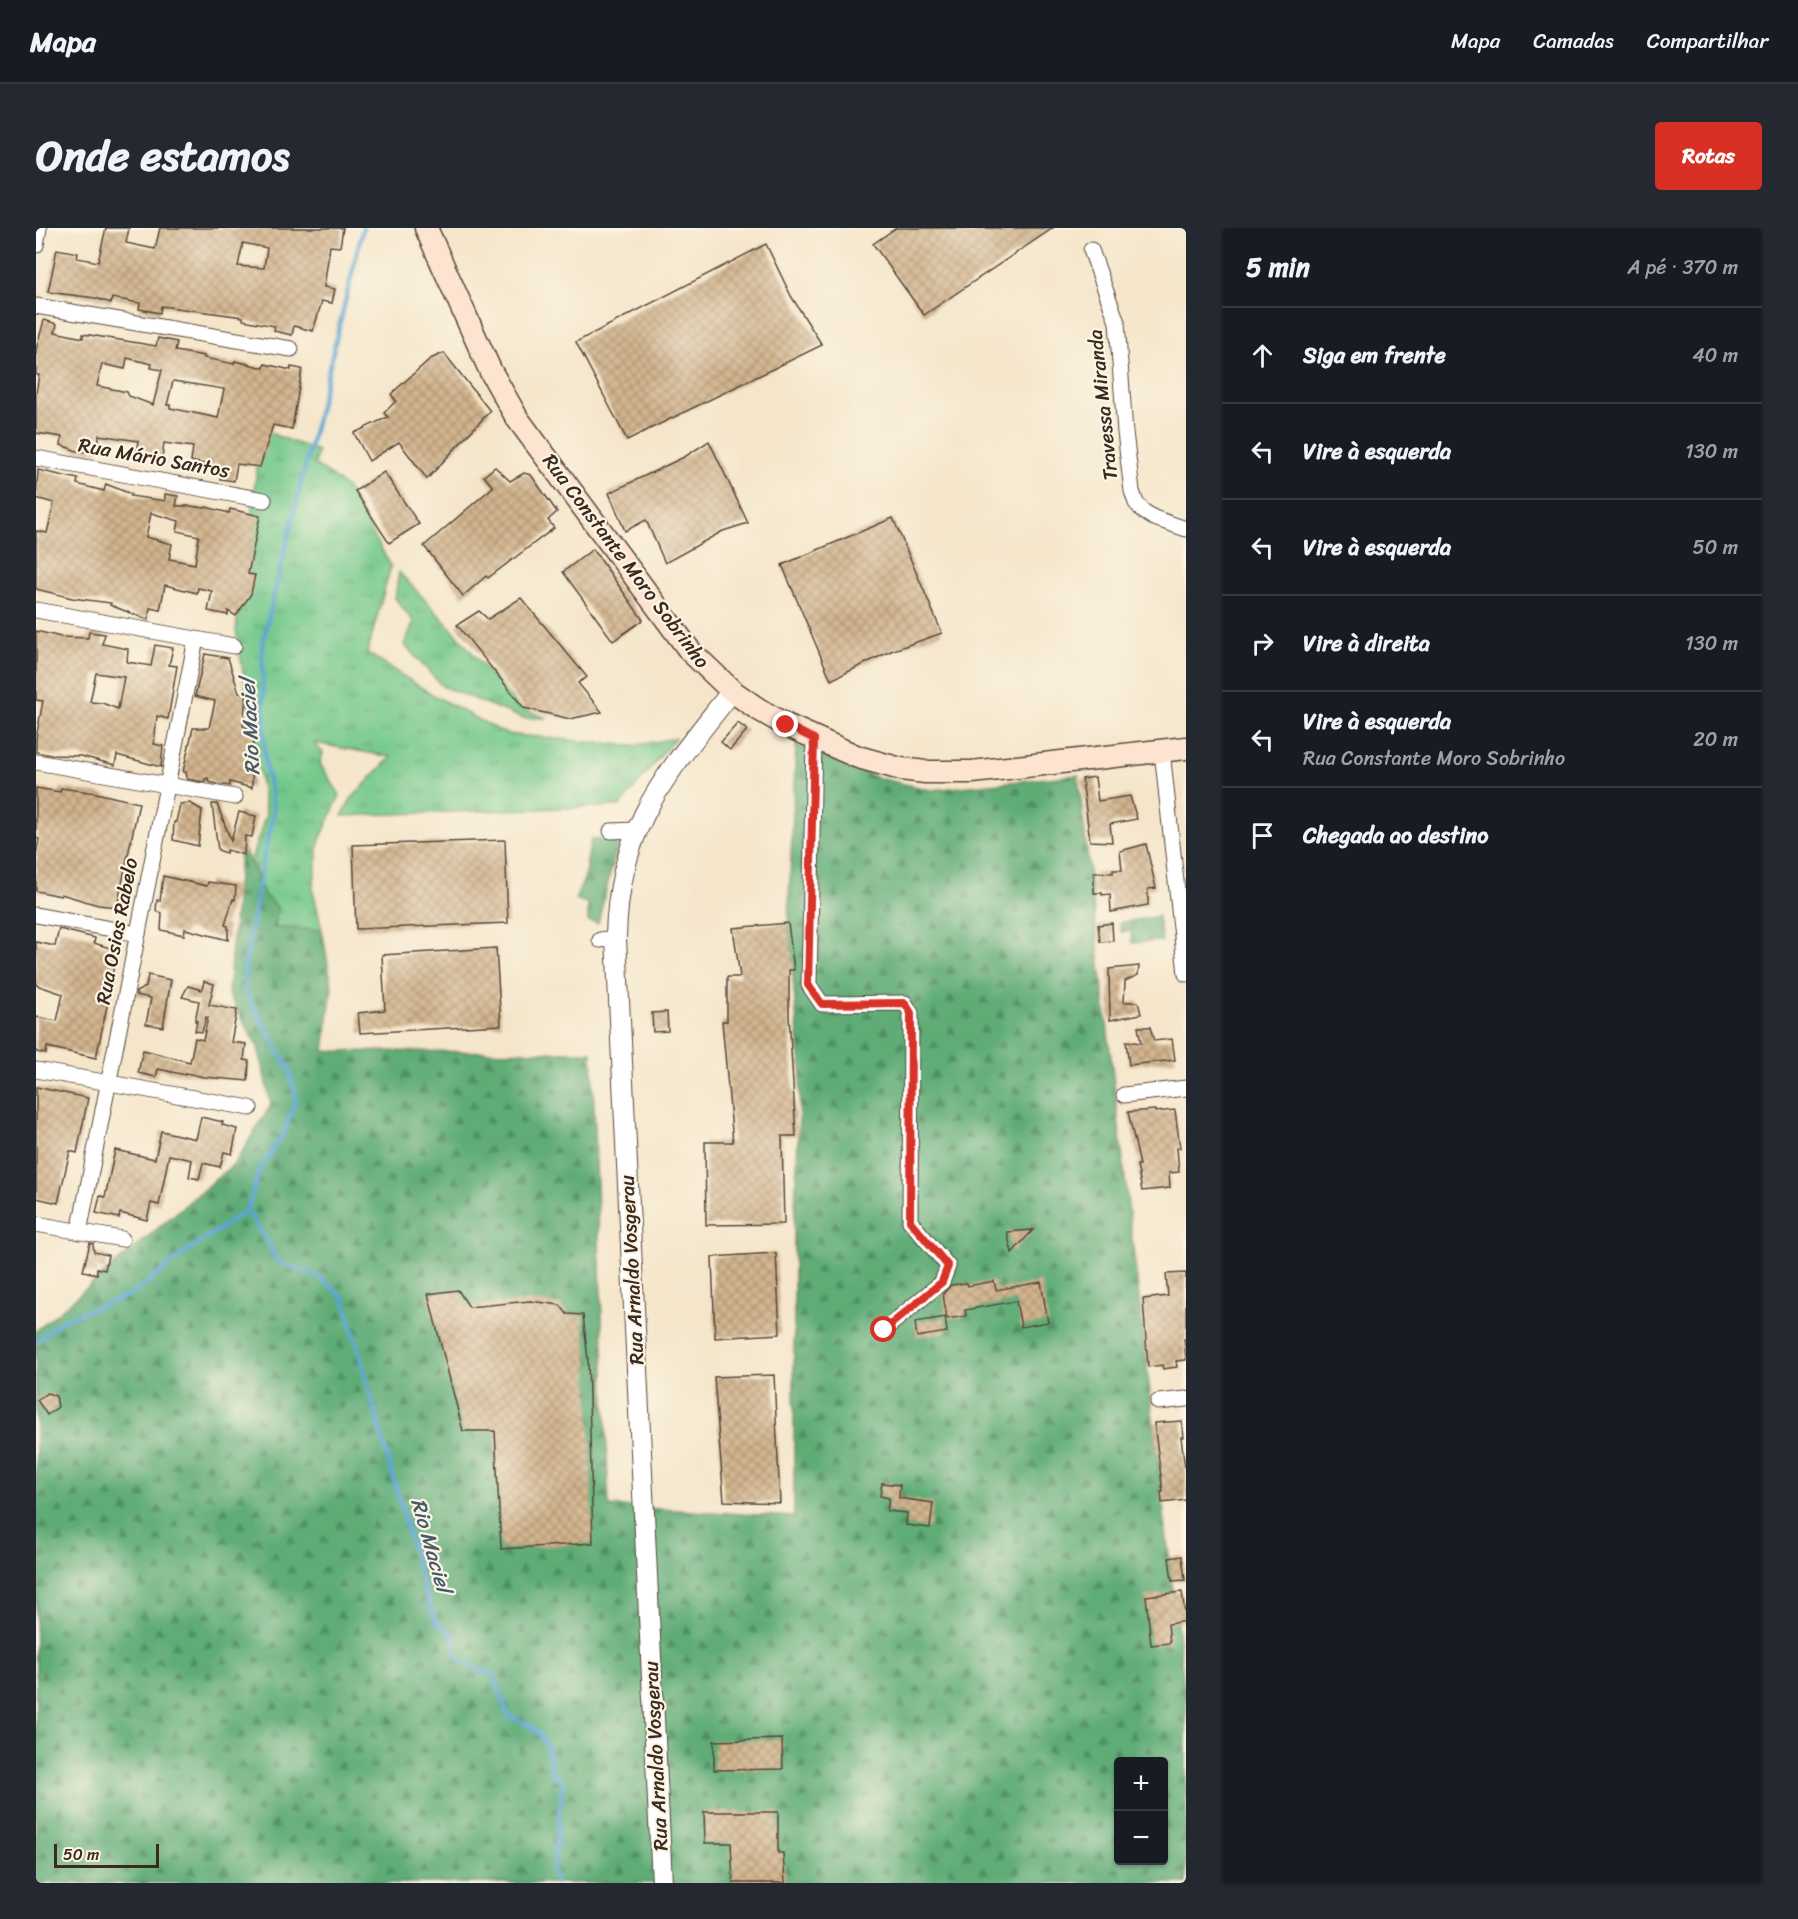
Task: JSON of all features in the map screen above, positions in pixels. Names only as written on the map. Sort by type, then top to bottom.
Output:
[{"type":"main road","name":"Rua Constante Moro Sobrinho","points":[[426,228],[490,370],[517,418],[672,628],[710,672],[732,691],[786,725],[814,739],[879,764],[925,772],[947,773],[1186,748]]},
{"type":"street","points":[[36,245],[39,228]]},
{"type":"street","name":"Travessa Miranda","points":[[1091,250],[1117,322],[1125,432],[1132,491],[1136,503],[1154,518],[1186,529]]},
{"type":"street","points":[[36,306],[291,349]]},
{"type":"street","name":"Rua Mário Santos","points":[[36,458],[264,500]]},
{"type":"street","points":[[36,610],[234,646]]},
{"type":"street","name":"Rua Osias Rabelo","points":[[79,1232],[196,639]]},
{"type":"street","name":"Rua Arnaldo Vosgerau","points":[[662,1883],[608,939],[617,910],[620,882],[636,830],[652,798],[671,768],[732,691]]},
{"type":"street","points":[[814,739],[808,985],[822,1004],[905,1003],[911,1013],[910,1221],[948,1266],[942,1282],[884,1330]]},
{"type":"street","points":[[1162,751],[1184,932],[1186,974]]},
{"type":"street","points":[[36,762],[235,797]]},
{"type":"street","points":[[611,831],[636,830]]},
{"type":"street","points":[[36,915],[138,934]]},
{"type":"street","points":[[36,1070],[250,1108]]},
{"type":"street","points":[[1124,1095],[1186,1088]]},
{"type":"street","points":[[36,1224],[122,1239]]},
{"type":"street","points":[[1158,1402],[1186,1399]]},
{"type":"green space","points":[[267,432],[318,451],[315,464],[347,488],[391,566],[367,653],[433,695],[506,734],[633,746],[675,738],[620,806],[342,816],[351,799],[391,757],[314,743],[323,753],[320,764],[340,795],[319,842],[313,890],[322,930],[275,928],[277,907],[264,895],[251,860],[266,815],[236,630],[257,468]]},
{"type":"green space","points":[[399,572],[451,628],[519,708],[547,718],[522,718],[442,686],[404,644],[414,622],[395,598]]},
{"type":"green space","points":[[796,745],[878,778],[931,790],[1078,775],[1186,1702],[1186,1883],[36,1883],[36,1331],[235,1163],[271,1105],[258,1047],[228,994],[241,842],[264,895],[277,907],[275,928],[322,930],[332,987],[324,1051],[592,1052],[609,1506],[794,1517],[794,1232],[801,1067],[788,923]]},
{"type":"green space","points":[[619,838],[598,923],[588,921],[588,903],[575,900],[584,879],[591,839]]},
{"type":"green space","points":[[1158,916],[1162,941],[1132,943],[1131,931],[1121,932],[1119,923]]},
{"type":"building","points":[[106,228],[129,228],[126,243],[155,249],[160,228],[343,228],[340,247],[330,246],[324,287],[335,289],[332,303],[322,301],[313,331],[294,326],[292,335],[274,331],[275,326],[243,320],[243,317],[161,306],[160,313],[139,309],[140,303],[112,298],[111,303],[95,298],[48,292],[57,249],[78,253],[77,258],[98,262]],"holes":[[[243,243],[267,248],[264,268],[238,266]]]},
{"type":"building","points":[[896,228],[1053,228],[924,315],[873,244]]},
{"type":"building","points":[[766,244],[791,296],[822,345],[627,440],[576,342]]},
{"type":"building","points":[[44,320],[57,324],[55,332],[83,338],[83,334],[156,346],[158,338],[177,342],[175,351],[204,356],[204,358],[234,364],[235,361],[264,368],[265,364],[291,370],[291,367],[302,369],[292,429],[273,425],[260,467],[237,464],[234,481],[220,479],[223,468],[191,461],[193,447],[164,443],[162,458],[136,454],[138,441],[99,435],[98,453],[77,451],[61,445],[62,437],[36,433],[36,393],[39,375],[36,375],[36,350]],"holes":[[[127,358],[152,364],[151,368],[162,370],[153,405],[129,396],[127,392],[97,386],[102,364],[125,369]],[[173,381],[224,389],[218,418],[170,408],[170,405],[167,405]]]},
{"type":"building","points":[[444,353],[490,411],[427,479],[399,442],[369,461],[354,433],[388,417],[384,413],[396,401],[391,394],[430,359]]},
{"type":"building","points":[[709,441],[748,523],[723,531],[665,563],[646,520],[625,531],[609,493],[686,456]]},
{"type":"building","points":[[495,467],[510,481],[524,473],[531,475],[557,512],[548,520],[554,528],[488,578],[486,576],[463,596],[424,546],[493,487],[484,476]]},
{"type":"building","points":[[38,470],[78,479],[77,484],[104,491],[106,484],[131,494],[130,496],[165,501],[165,494],[178,496],[176,506],[206,507],[229,513],[230,509],[260,516],[248,574],[255,575],[251,594],[236,616],[228,611],[228,615],[208,611],[212,591],[198,588],[197,593],[165,585],[160,610],[150,608],[148,620],[110,605],[111,603],[72,598],[36,589],[36,531],[47,533],[54,503],[36,498]],"holes":[[[151,513],[179,521],[177,531],[199,536],[195,564],[169,559],[172,544],[146,537]]]},
{"type":"building","points":[[384,472],[419,524],[389,543],[355,491]]},
{"type":"building","points":[[893,518],[942,633],[891,651],[831,680],[782,565]]},
{"type":"building","points":[[593,549],[643,620],[613,641],[563,572]]},
{"type":"building","points":[[521,598],[587,677],[578,683],[602,712],[570,719],[524,708],[457,625],[479,611],[488,619]]},
{"type":"building","points":[[36,631],[61,637],[88,638],[89,632],[105,634],[102,644],[128,649],[127,662],[151,666],[155,645],[173,648],[169,665],[177,666],[168,719],[157,716],[154,744],[163,746],[161,767],[117,755],[115,765],[81,756],[36,752],[36,738],[43,701],[36,700]],"holes":[[[96,673],[124,677],[118,709],[102,703],[90,702]]]},
{"type":"building","points":[[205,654],[228,658],[239,693],[246,693],[247,705],[245,705],[243,726],[255,730],[252,788],[230,782],[230,786],[216,784],[209,782],[208,778],[205,782],[187,779],[186,772],[183,772],[193,728],[209,728],[215,701],[195,696]]},
{"type":"building","points":[[738,723],[747,730],[730,750],[721,742]]},
{"type":"building","points":[[1095,777],[1098,801],[1130,796],[1137,819],[1110,824],[1112,842],[1090,841],[1082,779]]},
{"type":"building","points":[[36,788],[60,792],[61,788],[96,793],[139,803],[117,907],[98,905],[61,894],[61,896],[36,891],[36,855],[39,839],[36,838]]},
{"type":"building","points":[[190,803],[202,810],[198,846],[173,840],[174,822],[176,822],[180,804]]},
{"type":"building","points":[[212,804],[217,804],[231,841],[239,812],[256,816],[252,837],[245,836],[244,855],[218,850]]},
{"type":"building","points":[[505,840],[508,923],[356,929],[353,845]]},
{"type":"building","points":[[1146,844],[1156,888],[1148,889],[1148,905],[1111,912],[1110,894],[1094,893],[1094,872],[1113,873],[1113,870],[1122,870],[1120,851]]},
{"type":"building","points":[[163,876],[207,886],[208,882],[236,886],[235,900],[233,899],[225,925],[228,926],[228,940],[185,929],[184,935],[161,930],[162,913],[156,911],[157,900],[160,901]]},
{"type":"building","points":[[788,923],[794,970],[789,970],[789,1015],[796,1136],[782,1136],[784,1224],[706,1225],[705,1142],[733,1142],[722,1021],[727,1021],[727,977],[740,977],[733,928]]},
{"type":"building","points":[[1112,923],[1113,941],[1100,942],[1098,925]]},
{"type":"building","points":[[59,929],[95,938],[94,943],[116,950],[113,978],[96,1058],[47,1047],[46,1054],[36,1052],[36,1017],[57,1021],[63,994],[36,985],[36,942],[55,946]]},
{"type":"building","points":[[496,948],[501,1025],[360,1033],[358,1013],[385,1010],[382,955]]},
{"type":"building","points":[[1139,966],[1138,975],[1125,981],[1124,1002],[1138,1002],[1141,1014],[1110,1020],[1109,969]]},
{"type":"building","points":[[148,975],[171,980],[163,1027],[146,1024],[151,998],[136,995],[136,992],[146,987]]},
{"type":"building","points":[[204,981],[214,984],[209,1005],[237,1010],[231,1042],[246,1044],[244,1060],[249,1061],[248,1081],[186,1073],[185,1075],[158,1069],[156,1077],[138,1073],[143,1050],[190,1062],[195,1038],[203,1040],[208,1018],[206,1017],[202,1032],[195,1031],[199,1001],[182,997],[188,986],[202,990]]},
{"type":"building","points":[[667,1012],[668,1031],[653,1032],[652,1013]]},
{"type":"building","points":[[1138,1027],[1150,1027],[1154,1041],[1172,1039],[1175,1060],[1129,1065],[1126,1041],[1141,1043]]},
{"type":"building","points":[[36,1087],[88,1098],[77,1153],[70,1151],[58,1203],[36,1198]]},
{"type":"building","points":[[1155,1110],[1155,1112],[1175,1110],[1180,1148],[1177,1148],[1179,1172],[1169,1173],[1170,1188],[1142,1191],[1137,1165],[1140,1165],[1128,1112]]},
{"type":"building","points":[[201,1117],[223,1122],[222,1125],[237,1129],[232,1154],[224,1152],[220,1167],[203,1163],[199,1179],[189,1177],[192,1160],[169,1155],[159,1205],[151,1203],[147,1220],[120,1213],[119,1218],[96,1213],[100,1196],[105,1197],[115,1150],[155,1159],[161,1131],[196,1139]]},
{"type":"building","points":[[1033,1230],[1012,1253],[1007,1232]]},
{"type":"building","points":[[90,1243],[93,1244],[94,1252],[108,1255],[105,1270],[97,1268],[97,1274],[83,1271]]},
{"type":"building","points":[[776,1253],[780,1334],[715,1338],[712,1257]]},
{"type":"building","points":[[1186,1273],[1186,1339],[1184,1339],[1186,1360],[1176,1361],[1177,1367],[1163,1369],[1162,1365],[1148,1367],[1143,1299],[1168,1296],[1166,1274]]},
{"type":"building","points":[[994,1281],[996,1290],[1041,1282],[1048,1322],[1021,1327],[1016,1301],[965,1310],[966,1316],[947,1319],[943,1294],[951,1285],[967,1283],[968,1286]]},
{"type":"building","points":[[458,1290],[469,1307],[530,1301],[560,1305],[567,1314],[583,1315],[588,1360],[593,1543],[501,1549],[495,1431],[463,1431],[428,1294]]},
{"type":"building","points":[[945,1317],[947,1332],[917,1337],[915,1322]]},
{"type":"building","points":[[774,1375],[780,1503],[724,1501],[714,1377]]},
{"type":"building","points":[[47,1393],[56,1396],[58,1407],[47,1415],[37,1400]]},
{"type":"building","points":[[1182,1421],[1184,1437],[1181,1437],[1186,1476],[1186,1500],[1162,1503],[1161,1492],[1163,1492],[1154,1423]]},
{"type":"building","points":[[882,1483],[900,1485],[899,1498],[933,1503],[930,1528],[906,1525],[907,1513],[887,1511],[889,1498],[880,1496]]},
{"type":"building","points":[[1182,1556],[1185,1580],[1172,1581],[1169,1558]]},
{"type":"building","points":[[1182,1592],[1186,1621],[1168,1624],[1170,1643],[1151,1645],[1146,1596]]},
{"type":"building","points":[[782,1739],[783,1769],[714,1770],[714,1741]]},
{"type":"building","points":[[704,1812],[778,1812],[778,1853],[783,1853],[785,1883],[733,1883],[731,1843],[705,1843]]},
{"type":"waterway","name":"Rio Maciel","points":[[36,1341],[65,1319],[135,1293],[186,1252],[247,1210],[259,1171],[283,1135],[296,1100],[289,1069],[245,991],[245,965],[274,811],[265,761],[262,645],[363,228]]},
{"type":"waterway","name":"Rio Maciel","points":[[247,1210],[278,1262],[320,1277],[344,1298],[424,1590],[436,1621],[453,1635],[457,1657],[474,1668],[494,1674],[508,1716],[536,1730],[545,1743],[552,1774],[563,1782],[553,1869],[555,1883]]},
{"type":"route","points":[[786,725],[814,739],[808,985],[822,1004],[905,1003],[911,1013],[910,1221],[948,1266],[942,1282],[884,1330]]}]
